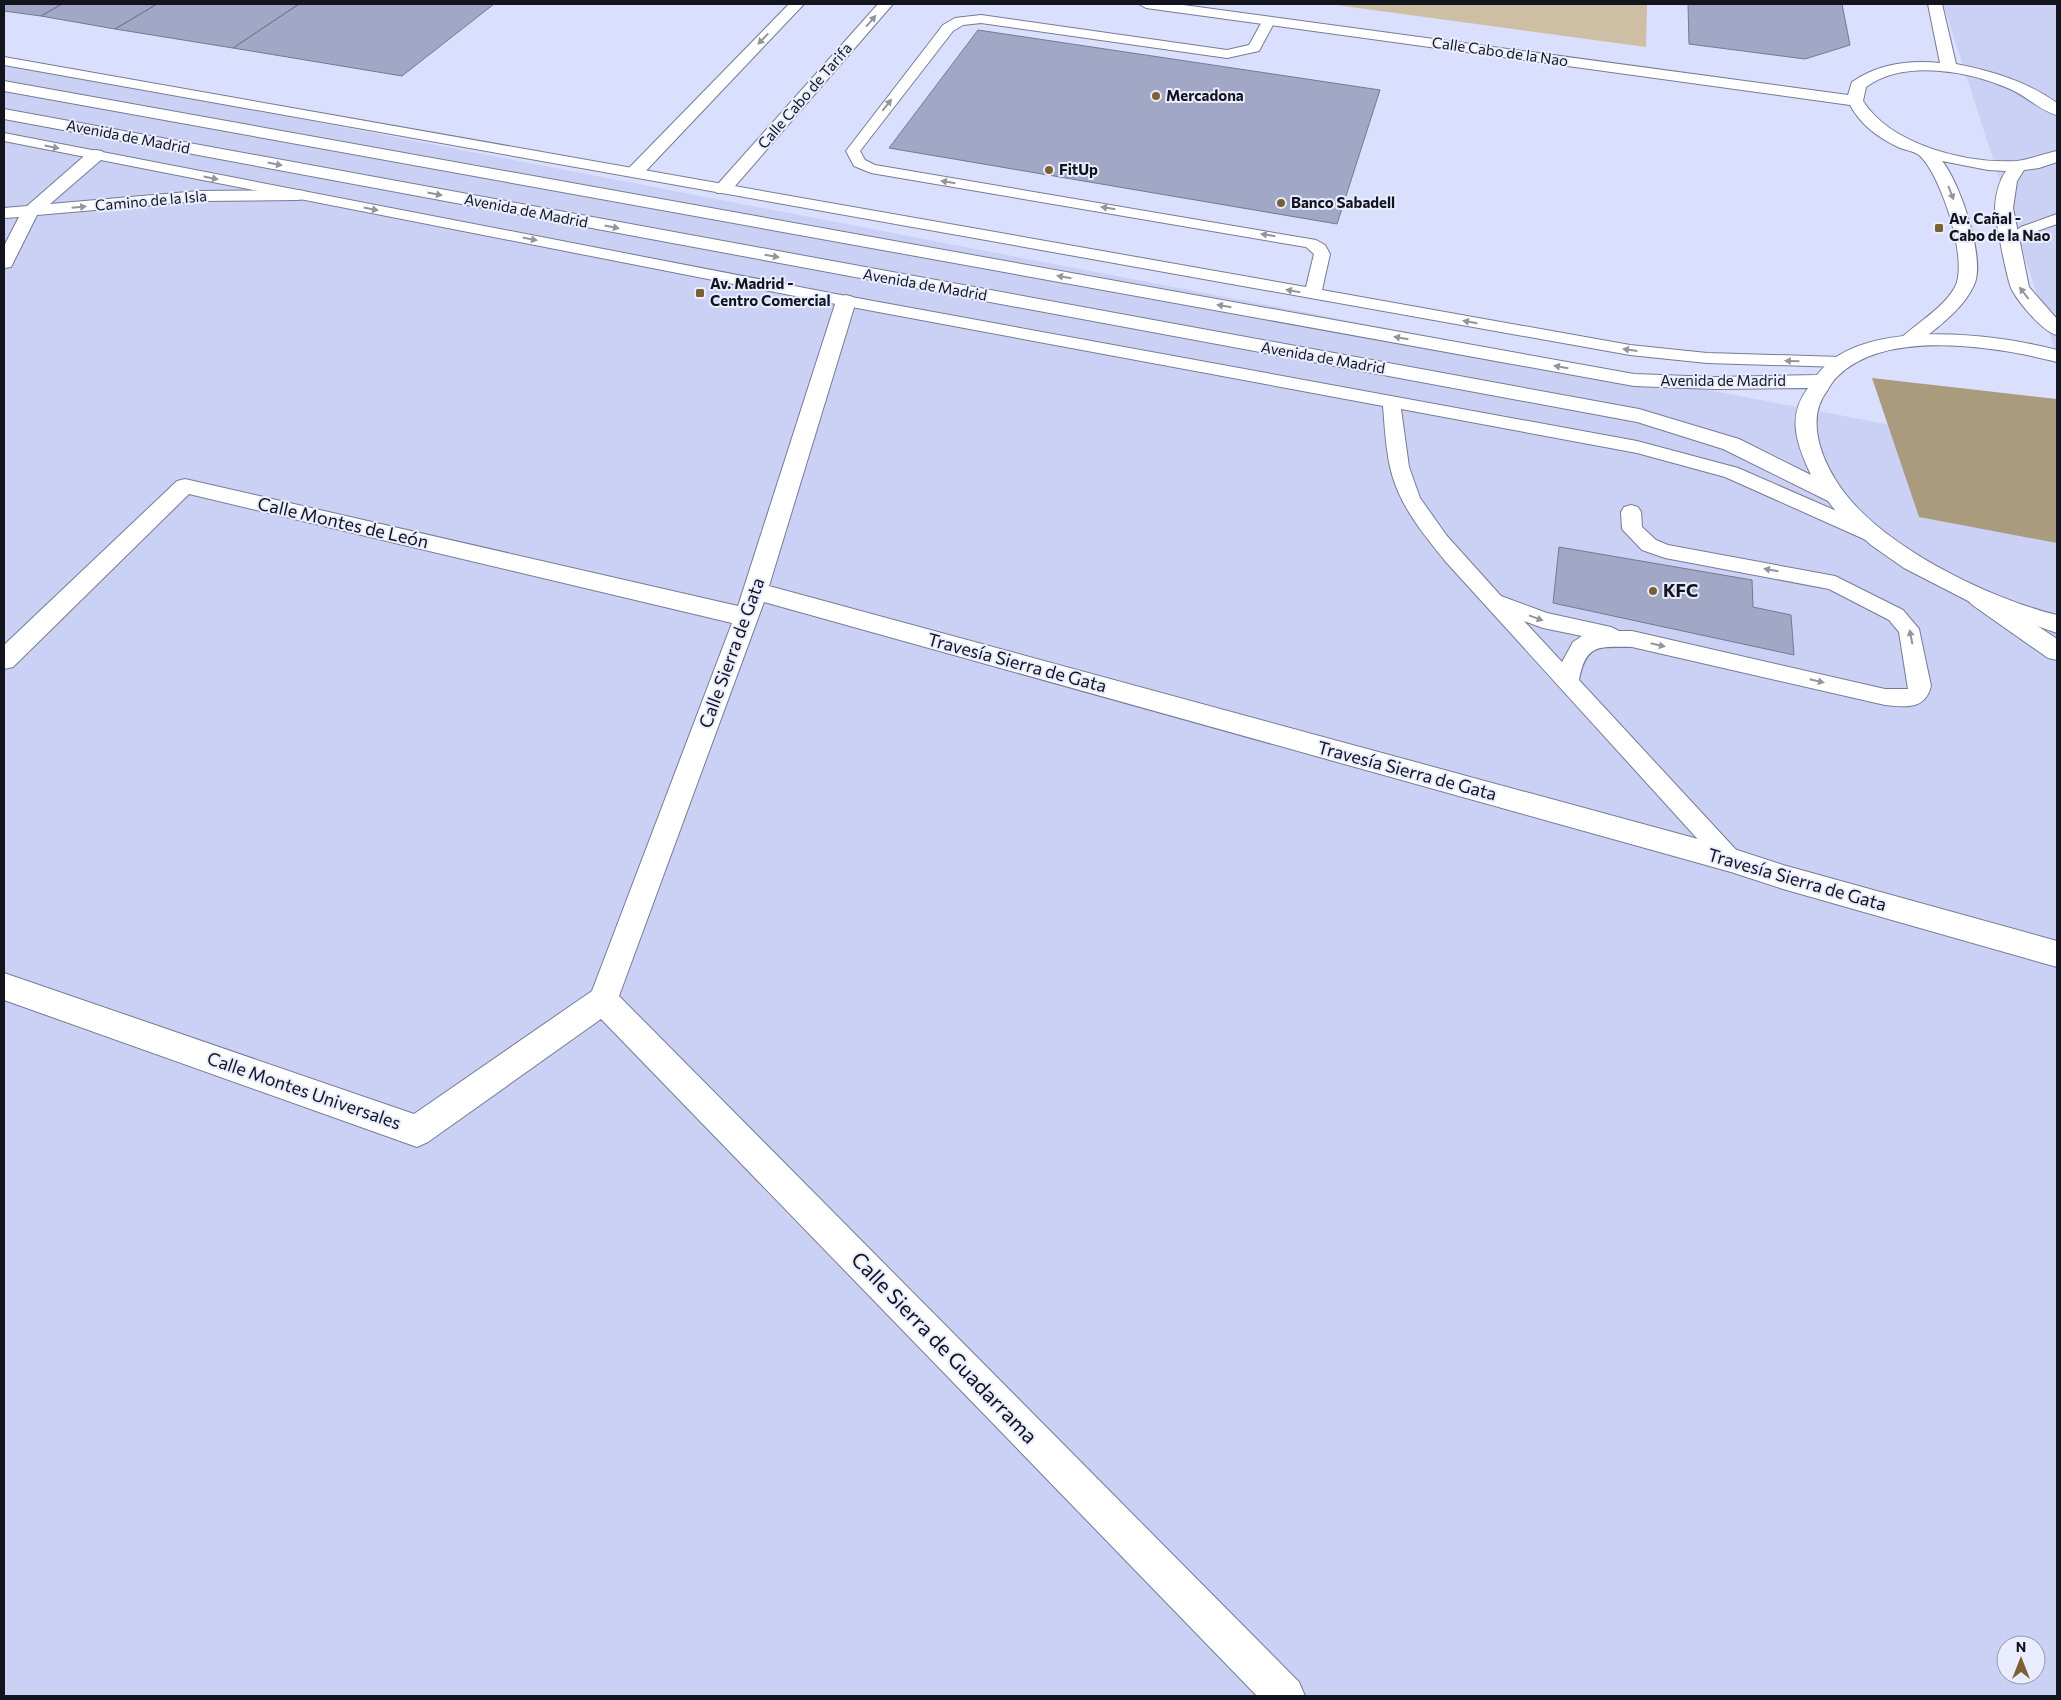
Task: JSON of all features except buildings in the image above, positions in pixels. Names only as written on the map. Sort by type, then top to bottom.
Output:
[{"type":"main road","points":[[635,172],[797,4]]},
{"type":"main road","name":"Calle Cabo de Tarifa","points":[[723,189],[886,4]]},
{"type":"main road","name":"Calle Cabo de la Nao","points":[[1146,4],[1855,101]]},
{"type":"main road","points":[[1935,4],[1949,68]]},
{"type":"main road","points":[[2057,110],[2030,92],[1991,77],[1949,68],[1908,67],[1877,73],[1858,85],[1855,101],[1868,121],[1892,138],[1925,152],[1974,164],[2018,166],[2050,161],[2057,156]]},
{"type":"main road","name":"Avenida de Madrid","points":[[4,86],[1634,380],[1714,383],[1819,381]]},
{"type":"main road","name":"Avenida de Madrid","points":[[4,114],[1639,416],[1731,444],[1833,495]]},
{"type":"main road","points":[[1910,341],[1950,304],[1967,281],[1966,254],[1955,203],[1944,175],[1925,152]]},
{"type":"main road","points":[[4,263],[30,212],[96,155]]},
{"type":"main road","points":[[2018,166],[2008,181],[2004,208],[2020,288],[2057,329]]},
{"type":"main road","name":"Camino de la Isla","points":[[4,213],[199,196],[298,195]]},
{"type":"main road","name":"Calle Sierra de Gata","points":[[603,1000],[756,591],[846,300]]},
{"type":"main road","points":[[2057,356],[2038,350],[1970,340],[1910,341],[1872,348],[1841,362],[1819,381],[1804,413],[1808,450],[1833,495],[1873,535],[1915,565],[1979,598],[2057,651]]},
{"type":"main road","name":"Calle Montes de León","points":[[4,660],[185,486],[746,617]]},
{"type":"main road","name":"Travesía Sierra de Gata","points":[[756,591],[1731,860],[1784,878],[2057,954]]},
{"type":"main road","points":[[1979,598],[2057,624]]},
{"type":"main road","name":"Calle Montes Universales","points":[[4,987],[418,1131],[603,1000]]},
{"type":"main road","name":"Calle Sierra de Guadarrama","points":[[603,1000],[1284,1696]]},
{"type":"lane","points":[[1269,21],[1254,48],[1227,54],[981,19],[960,21],[948,28],[853,151],[855,159],[861,165],[871,169],[1310,242],[1319,248],[1322,254],[1313,294]]},
{"type":"lane","points":[[4,61],[1630,350],[1707,358],[1841,362]]},
{"type":"lane","points":[[4,137],[846,300],[1637,447],[1722,470],[1873,535]]},
{"type":"lane","points":[[2010,241],[2026,230],[2057,219]]},
{"type":"lane","points":[[1391,401],[1400,468],[1406,489],[1424,520],[1453,558],[1731,860]]},
{"type":"lane","points":[[1491,599],[1543,620],[1892,698],[1910,698],[1918,694],[1920,686],[1909,629],[1896,615],[1827,581],[1665,551],[1649,545],[1632,529],[1631,512]]},
{"type":"lane","points":[[1568,682],[1571,660],[1581,645],[1603,639],[1632,639]]},
{"type":"shaded area","points":[[1329,4],[1647,4],[1646,47]]},
{"type":"shaded area","points":[[1943,4],[2057,4],[2057,357]]},
{"type":"shaded area","points":[[4,62],[2057,457],[2057,1696],[4,1696]]},
{"type":"shaded area","points":[[1872,378],[2057,399],[2057,543],[1919,517]]},
{"type":"place","name":"Mercadona","points":[[1156,96]]},
{"type":"place","name":"FitUp","points":[[1049,170]]},
{"type":"place","name":"Banco Sabadell","points":[[1281,203]]},
{"type":"place","name":"Av. Cañal - Cabo de la Nao","points":[[1939,228]]},
{"type":"place","name":"Av. Madrid - Centro Comercial","points":[[700,293]]},
{"type":"place","name":"KFC","points":[[1653,591]]}]
